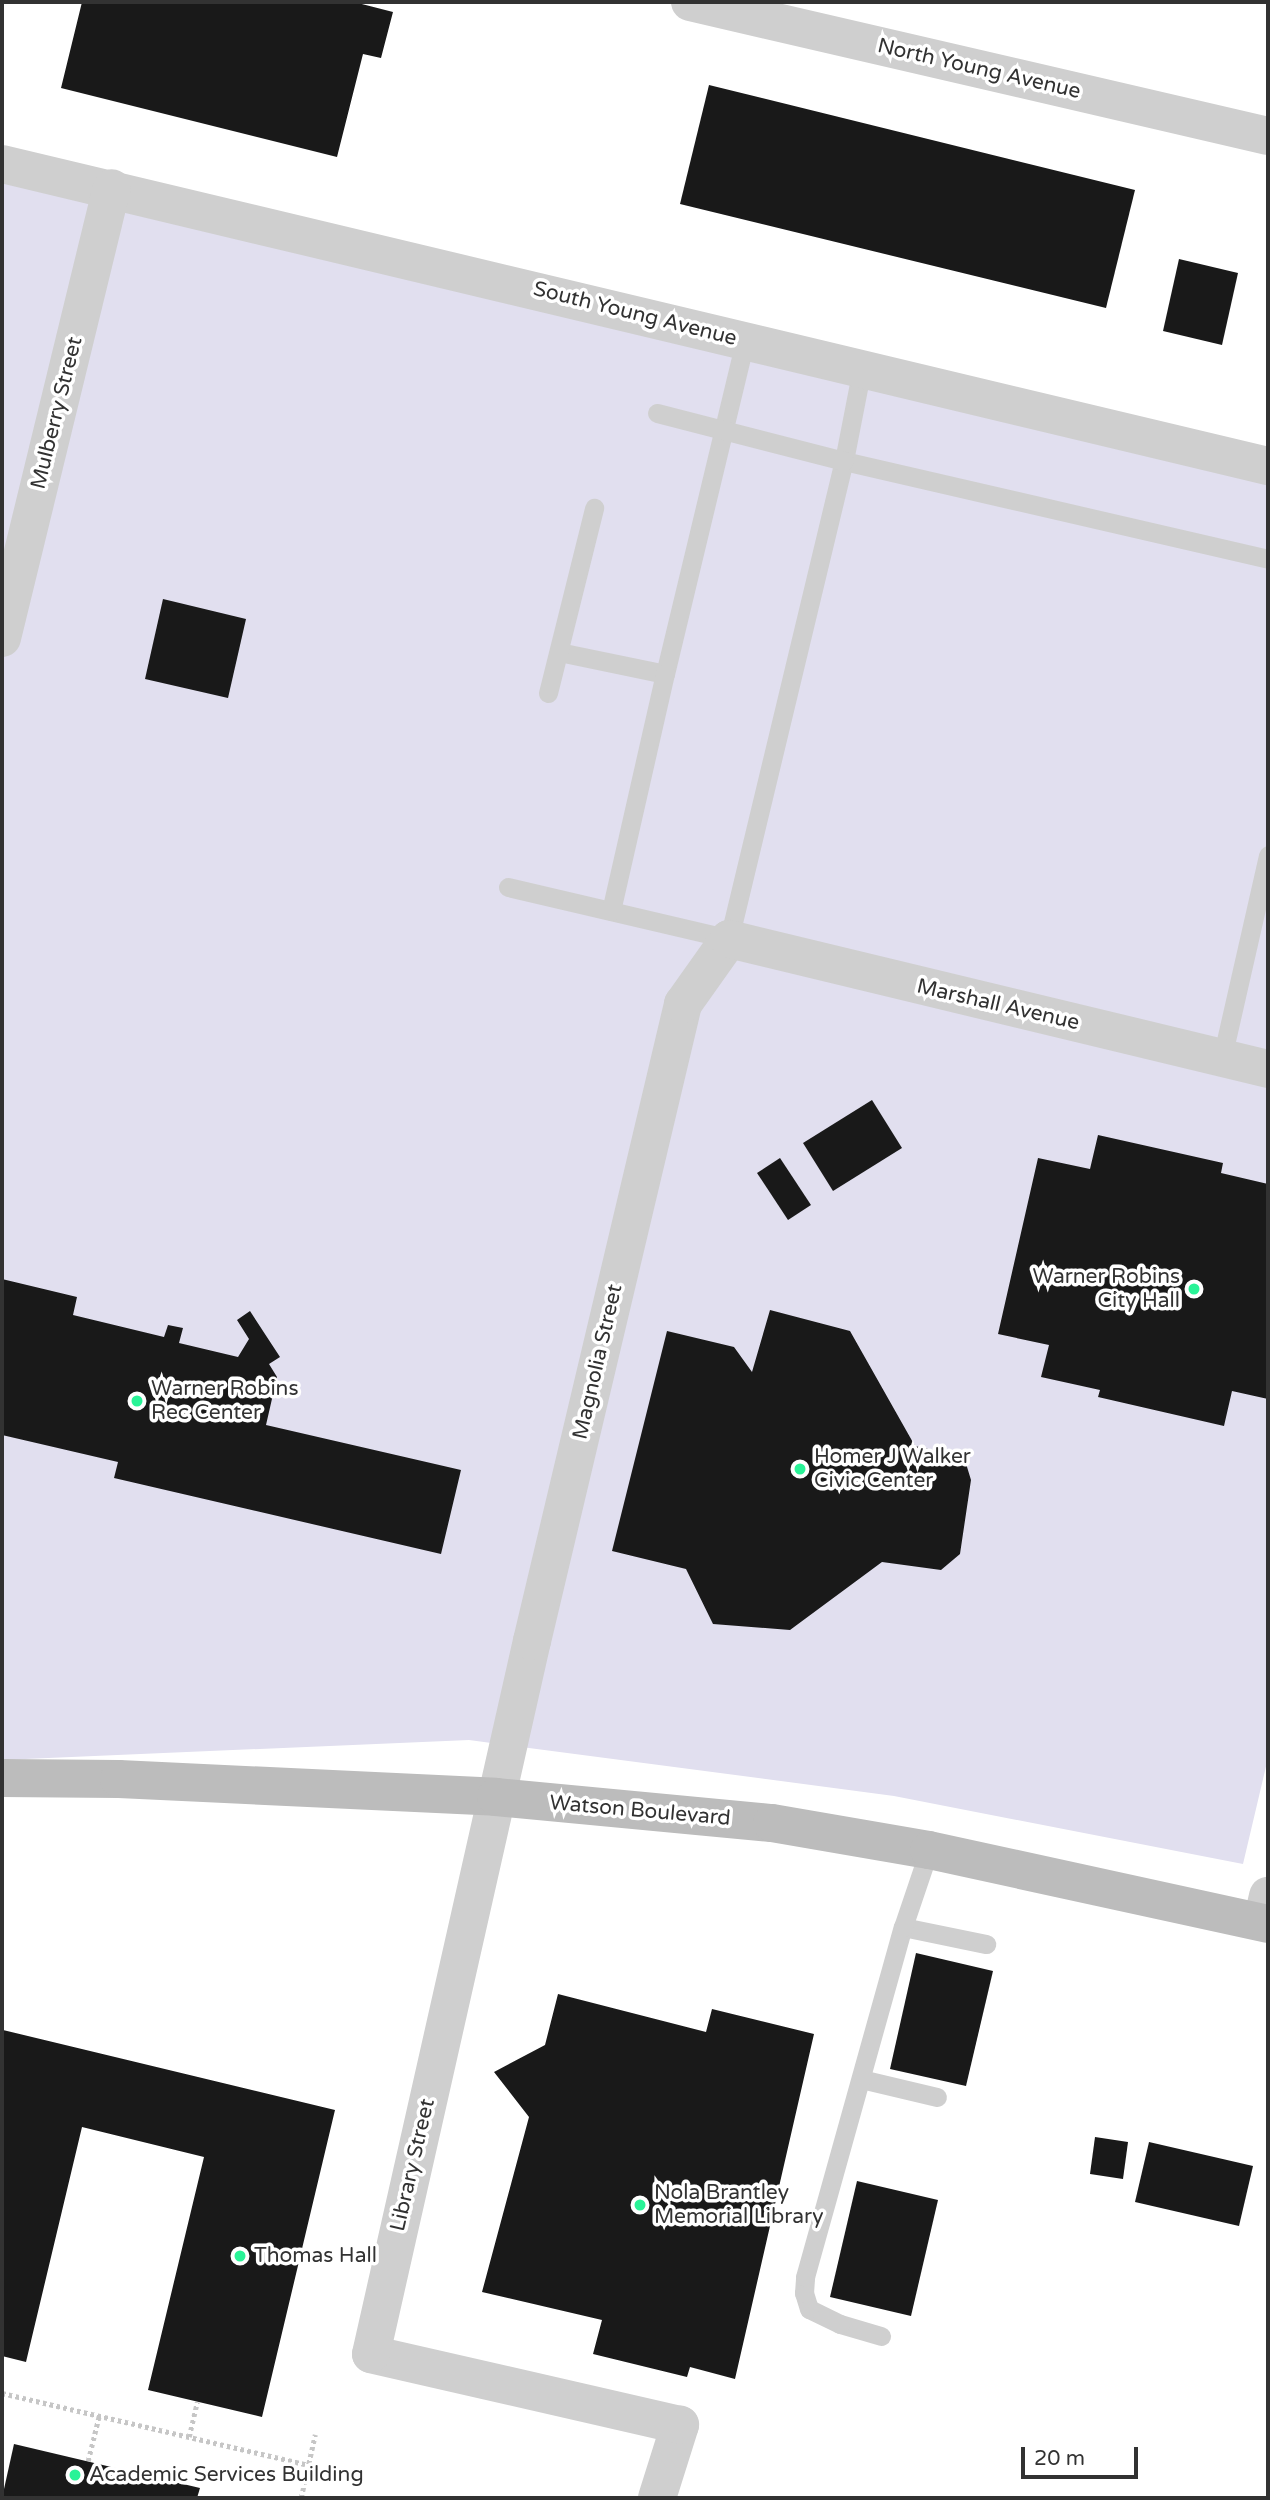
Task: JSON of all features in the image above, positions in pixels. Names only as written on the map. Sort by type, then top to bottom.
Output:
[{"type":"main road","name":"Watson Boulevard","points":[[2,1778],[119,1779],[496,1797],[772,1823],[1266,1914]]},
{"type":"street","name":"North Young Avenue","points":[[690,2],[1268,136]]},
{"type":"street","name":"South Young Avenue","points":[[2,164],[112,188],[1268,466]]},
{"type":"street","name":"Mulberry Street","points":[[2,638],[112,188]]},
{"type":"street","name":"Marshall Avenue","points":[[729,939],[1268,1069]]},
{"type":"street","name":"Magnolia Street","points":[[496,1797],[684,1004],[729,939]]},
{"type":"street","name":"Library Street","points":[[496,1797],[371,2354],[680,2425],[657,2498]]},
{"type":"lane","points":[[611,911],[745,341]]},
{"type":"lane","points":[[508,887],[729,939],[844,461],[862,368]]},
{"type":"lane","points":[[657,413],[844,461],[1268,559]]},
{"type":"lane","points":[[548,693],[594,508]]},
{"type":"lane","points":[[559,652],[665,674]]},
{"type":"lane","points":[[1222,1058],[1268,855]]},
{"type":"lane","points":[[881,2336],[819,2316],[809,2309],[804,2293],[805,2277],[904,1927],[929,1850]]},
{"type":"lane","points":[[904,1927],[986,1944]]},
{"type":"lane","points":[[861,2079],[937,2097]]},
{"type":"path","points":[[2,2393],[308,2465]]},
{"type":"path","points":[[189,2437],[197,2402]]},
{"type":"path","points":[[88,2462],[99,2416]]},
{"type":"path","points":[[301,2498],[315,2435]]},
{"type":"shaded area","points":[[2,173],[1268,469],[1268,1758],[1243,1864],[894,1796],[469,1740],[2,1760]]},
{"type":"building","points":[[82,2],[354,2],[393,12],[381,58],[363,54],[337,157],[61,88]]},
{"type":"building","points":[[709,85],[1135,190],[1106,308],[680,204]]},
{"type":"building","points":[[1179,259],[1238,273],[1222,345],[1163,331]]},
{"type":"building","points":[[163,599],[246,619],[228,698],[145,679]]},
{"type":"building","points":[[872,1100],[902,1148],[833,1191],[803,1143]]},
{"type":"building","points":[[1098,1135],[1223,1163],[1221,1173],[1268,1184],[1268,1399],[1232,1391],[1224,1426],[1098,1397],[1100,1390],[1041,1377],[1049,1345],[998,1334],[1038,1158],[1090,1169]]},
{"type":"building","points":[[780,1158],[811,1205],[788,1220],[757,1173]]},
{"type":"building","name":"Warner Robins Rec Center","points":[[2,1279],[77,1297],[73,1315],[164,1337],[168,1325],[183,1328],[179,1343],[238,1357],[249,1339],[237,1320],[250,1311],[280,1357],[269,1364],[277,1377],[266,1425],[461,1470],[441,1554],[114,1478],[118,1462],[2,1435]]},
{"type":"building","name":"Homer J Walker Civic Center","points":[[770,1310],[850,1331],[915,1446],[964,1457],[971,1480],[960,1554],[941,1570],[882,1562],[790,1630],[713,1624],[686,1569],[612,1551],[667,1331],[734,1347],[752,1372]]},
{"type":"building","points":[[916,1953],[993,1971],[966,2086],[890,2069]]},
{"type":"building","name":"Nola Brantley Memorial Library","points":[[558,1994],[706,2032],[712,2009],[814,2034],[735,2379],[690,2367],[687,2377],[593,2354],[602,2320],[482,2292],[529,2117],[494,2072],[545,2045]]},
{"type":"building","name":"Thomas Hall","points":[[3,2030],[335,2110],[262,2417],[148,2390],[204,2157],[82,2127],[26,2362],[2,2356]]},
{"type":"building","points":[[1095,2137],[1128,2142],[1123,2179],[1090,2174]]},
{"type":"building","points":[[1149,2142],[1253,2166],[1239,2226],[1135,2202]]},
{"type":"building","points":[[857,2181],[938,2200],[911,2316],[830,2297]]},
{"type":"building","name":"Academic Services Building","points":[[14,2444],[200,2488],[197,2498],[2,2498]]},
{"type":"place","name":"Warner Robins City Hall","points":[[1194,1289]]},
{"type":"place","name":"Warner Robins Rec Center","points":[[137,1401]]},
{"type":"place","name":"Homer J Walker Civic Center","points":[[800,1469]]},
{"type":"place","name":"Nola Brantley Memorial Library","points":[[640,2205]]},
{"type":"place","name":"Thomas Hall","points":[[240,2256]]},
{"type":"place","name":"Academic Services Building","points":[[75,2475]]}]
